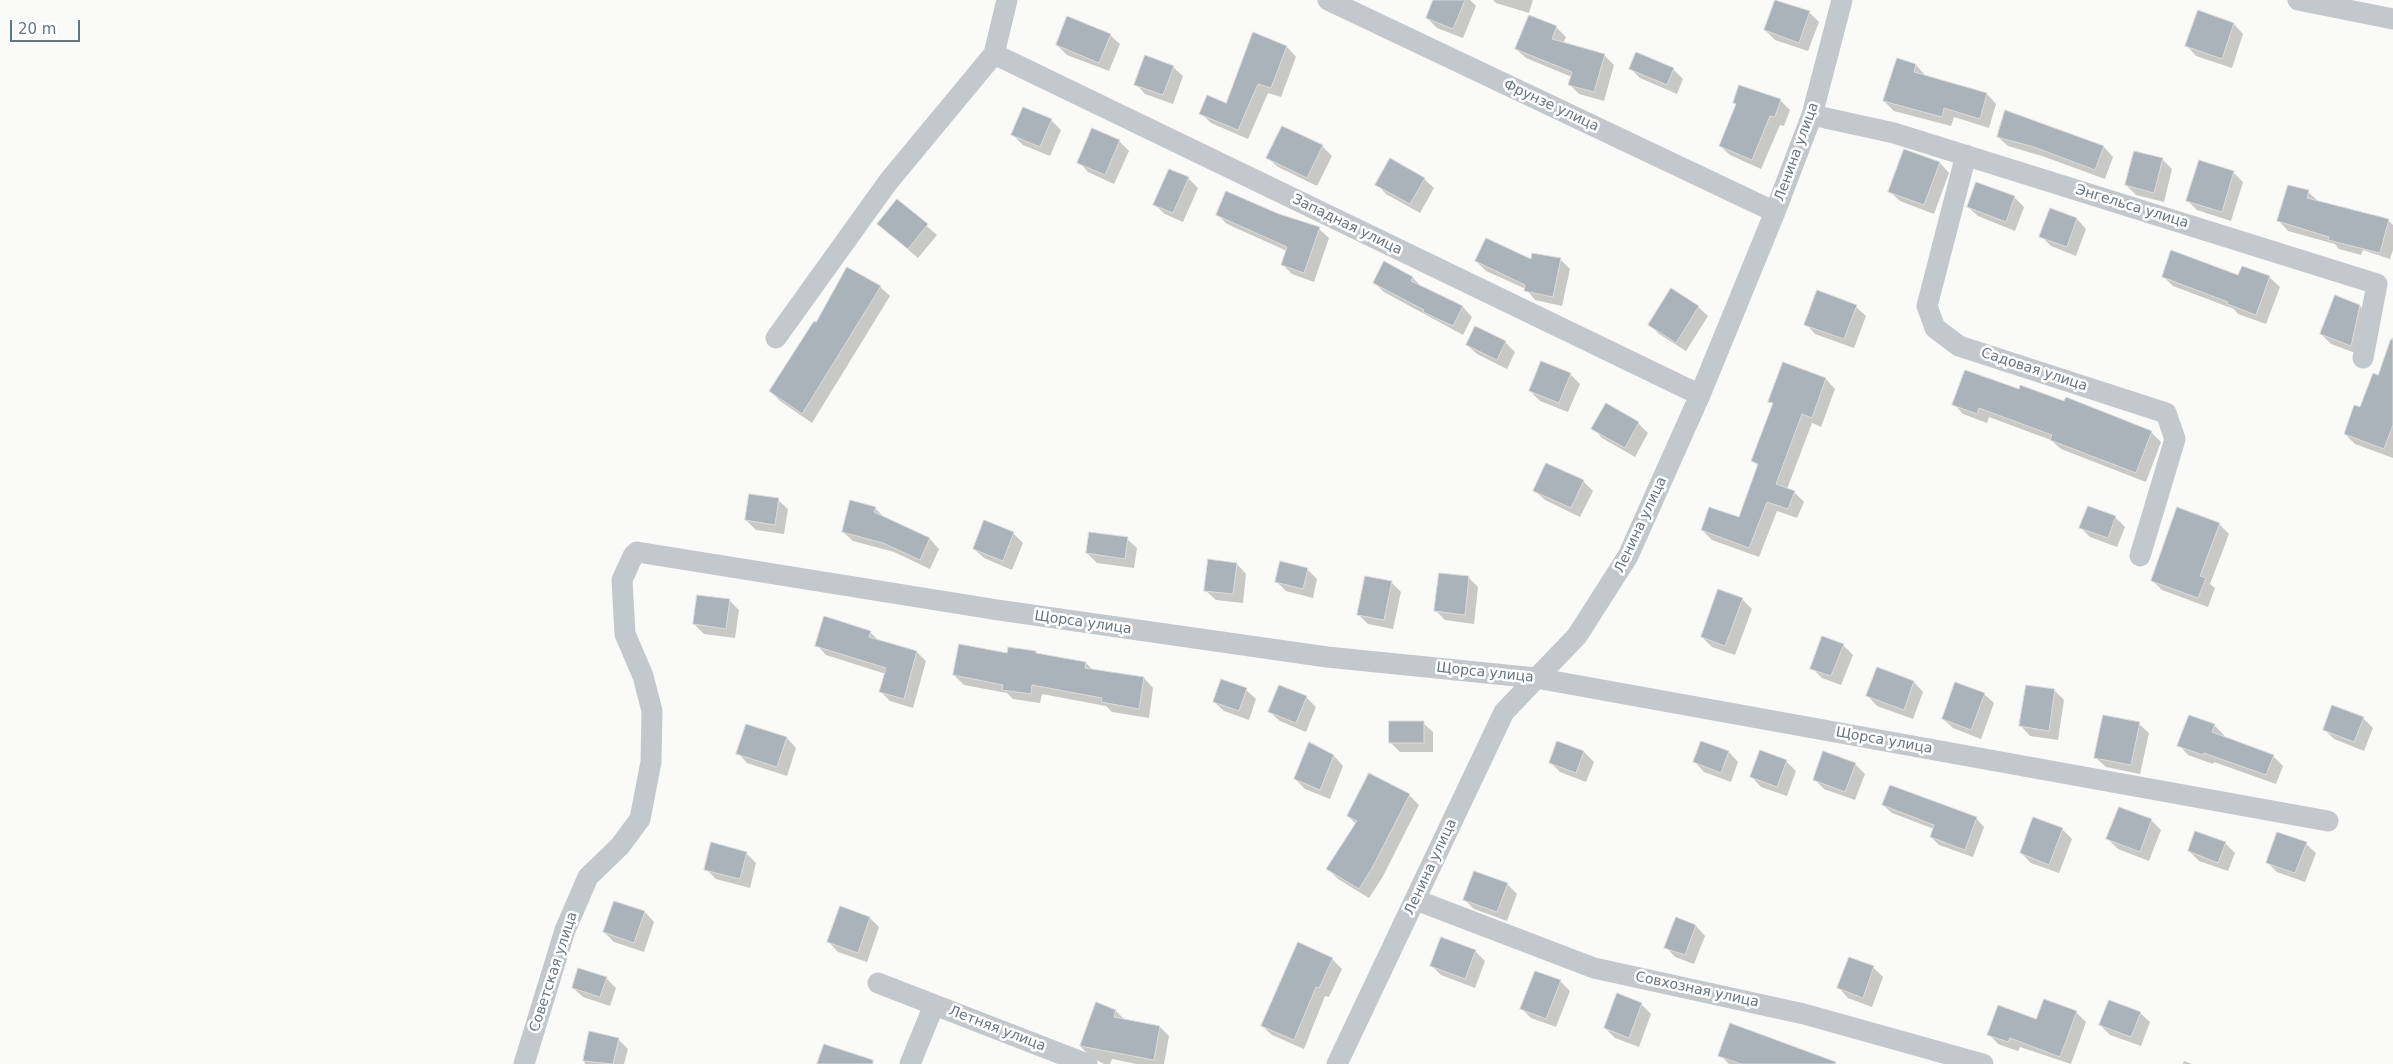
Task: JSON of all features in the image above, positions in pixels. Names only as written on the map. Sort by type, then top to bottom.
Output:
[{"type":"street","points":[[776,338],[888,182],[994,54],[1007,0]]},
{"type":"street","name":"Фрунзе улица","points":[[1328,0],[1775,212]]},
{"type":"street","name":"Ленина улица","points":[[1337,1064],[1504,712],[1576,636],[1628,556],[1700,395],[1775,212],[1812,115],[1842,0]]},
{"type":"street","points":[[2298,0],[2393,18]]},
{"type":"street","name":"Западная улица","points":[[994,54],[1700,395]]},
{"type":"street","name":"Энгельса улица","points":[[1812,115],[1894,133],[2377,284],[2363,358]]},
{"type":"street","name":"Садовая улица","points":[[1966,155],[1927,306],[1935,328],[1959,346],[2166,413],[2174,439],[2140,556]]},
{"type":"street","name":"Щорса улица","points":[[637,552],[998,610],[1327,657],[1536,678],[2328,821]]},
{"type":"street","name":"Советская улица","points":[[524,1064],[565,930],[588,877],[620,846],[640,819],[651,762],[652,711],[642,676],[625,634],[622,580],[633,556],[637,552]]},
{"type":"street","name":"Совхозная улица","points":[[1416,900],[1594,968],[1804,1014],[1983,1064]]},
{"type":"street","name":"Летняя улица","points":[[878,983],[1087,1064]]},
{"type":"street","name":"Летняя улица","points":[[910,1064],[934,1005]]},
{"type":"building","points":[[1433,0],[1465,0],[1453,29],[1426,18]]},
{"type":"building","points":[[1775,0],[1810,11],[1799,43],[1764,30]]},
{"type":"building","points":[[2198,10],[2234,23],[2222,59],[2185,46]]},
{"type":"building","points":[[1529,15],[1557,26],[1552,39],[1605,54],[1594,92],[1568,85],[1572,72],[1515,49]]},
{"type":"building","points":[[1067,16],[1111,34],[1099,63],[1056,45]]},
{"type":"building","points":[[1253,32],[1287,46],[1271,88],[1258,84],[1238,130],[1199,114],[1207,95],[1226,103]]},
{"type":"building","points":[[1636,52],[1674,68],[1667,85],[1629,69]]},
{"type":"building","points":[[1145,55],[1174,66],[1163,95],[1134,85]]},
{"type":"building","points":[[1897,58],[1916,64],[1914,72],[1987,93],[1980,119],[1944,108],[1942,117],[1883,101]]},
{"type":"building","points":[[1739,85],[1781,99],[1775,117],[1770,116],[1752,160],[1719,146],[1736,104],[1733,103]]},
{"type":"building","points":[[1023,107],[1052,119],[1040,147],[1011,135]]},
{"type":"building","points":[[2005,110],[2104,146],[2095,170],[2034,147],[1997,137]]},
{"type":"building","points":[[1282,126],[1323,145],[1307,178],[1266,158]]},
{"type":"building","points":[[1092,128],[1120,140],[1105,175],[1077,163]]},
{"type":"building","points":[[1904,149],[1940,162],[1924,205],[1888,192]]},
{"type":"building","points":[[2134,151],[2163,158],[2154,193],[2125,185]]},
{"type":"building","points":[[1390,158],[1425,178],[1410,204],[1375,185]]},
{"type":"building","points":[[2199,160],[2234,171],[2222,212],[2186,201]]},
{"type":"building","points":[[1169,169],[1189,177],[1173,213],[1153,205]]},
{"type":"building","points":[[1976,182],[2015,196],[2006,222],[1967,207]]},
{"type":"building","points":[[2288,185],[2309,190],[2307,198],[2389,219],[2380,253],[2328,240],[2329,237],[2277,221]]},
{"type":"building","points":[[1226,191],[1279,214],[1320,227],[1304,273],[1281,265],[1287,247],[1216,215]]},
{"type":"building","points":[[897,199],[928,224],[908,249],[877,224]]},
{"type":"building","points":[[2050,208],[2077,218],[2067,247],[2039,237]]},
{"type":"building","points":[[1486,238],[1531,259],[1532,253],[1561,258],[1553,297],[1524,291],[1525,285],[1475,261]]},
{"type":"building","points":[[2171,250],[2238,275],[2242,266],[2270,276],[2256,315],[2227,304],[2228,302],[2162,277]]},
{"type":"building","points":[[1384,261],[1413,277],[1411,281],[1463,306],[1453,326],[1423,312],[1424,310],[1373,283]]},
{"type":"building","points":[[847,267],[881,286],[802,414],[769,391],[814,321],[816,322]]},
{"type":"building","points":[[1671,288],[1699,306],[1676,343],[1648,325]]},
{"type":"building","points":[[1817,290],[1857,305],[1844,339],[1804,325]]},
{"type":"building","points":[[2335,295],[2360,305],[2351,346],[2320,334]]},
{"type":"building","points":[[1475,326],[1506,341],[1497,360],[1466,345]]},
{"type":"building","points":[[2391,339],[2393,340],[2393,425],[2384,449],[2344,434],[2354,405],[2360,407],[2373,373],[2378,375]]},
{"type":"building","points":[[1541,361],[1571,373],[1559,403],[1529,391]]},
{"type":"building","points":[[1783,362],[1826,378],[1812,418],[1802,414],[1776,484],[1795,491],[1788,509],[1767,502],[1749,548],[1701,530],[1709,507],[1739,517],[1758,464],[1751,461],[1773,403],[1768,402]]},
{"type":"building","points":[[1965,370],[2019,389],[2020,385],[2064,401],[2066,397],[2152,431],[2136,473],[2050,440],[2052,435],[1979,408],[1977,414],[1952,405]]},
{"type":"building","points":[[1606,403],[1639,422],[1625,448],[1591,429]]},
{"type":"building","points":[[1546,463],[1584,480],[1571,508],[1533,491]]},
{"type":"building","points":[[749,494],[779,498],[775,525],[745,520]]},
{"type":"building","points":[[850,500],[876,507],[874,512],[930,538],[920,560],[883,543],[842,532]]},
{"type":"building","points":[[2088,506],[2116,516],[2108,538],[2079,528]]},
{"type":"building","points":[[2177,507],[2220,523],[2200,576],[2206,578],[2198,598],[2151,581]]},
{"type":"building","points":[[984,520],[1014,532],[1003,561],[973,549]]},
{"type":"building","points":[[1089,532],[1128,537],[1125,559],[1086,553]]},
{"type":"building","points":[[1208,559],[1237,563],[1233,594],[1204,591]]},
{"type":"building","points":[[1280,561],[1308,568],[1303,589],[1275,582]]},
{"type":"building","points":[[1439,573],[1469,576],[1465,615],[1434,611]]},
{"type":"building","points":[[1365,576],[1392,581],[1384,620],[1357,615]]},
{"type":"building","points":[[1718,589],[1743,598],[1725,646],[1701,637]]},
{"type":"building","points":[[697,595],[730,599],[726,629],[693,624]]},
{"type":"building","points":[[824,616],[871,631],[869,637],[917,651],[904,699],[879,692],[886,668],[815,646]]},
{"type":"building","points":[[1822,636],[1844,644],[1831,676],[1810,669]]},
{"type":"building","points":[[959,644],[1007,653],[1008,647],[1036,651],[1036,653],[1086,662],[1085,668],[1144,677],[1139,709],[1101,702],[1102,698],[1032,685],[1031,694],[1002,690],[1003,685],[953,675]]},
{"type":"building","points":[[1877,667],[1914,681],[1904,710],[1866,696]]},
{"type":"building","points":[[1221,679],[1247,688],[1239,711],[1213,702]]},
{"type":"building","points":[[1955,682],[1985,693],[1971,730],[1942,719]]},
{"type":"building","points":[[1279,685],[1307,696],[1296,723],[1268,712]]},
{"type":"building","points":[[2026,685],[2055,689],[2049,731],[2019,726]]},
{"type":"building","points":[[2332,705],[2364,717],[2354,742],[2323,730]]},
{"type":"building","points":[[2103,715],[2140,722],[2131,765],[2094,758]]},
{"type":"building","points":[[2189,715],[2215,724],[2212,732],[2274,755],[2266,775],[2204,753],[2203,755],[2177,746]]},
{"type":"building","points":[[1389,721],[1424,721],[1424,743],[1389,743]]},
{"type":"building","points":[[746,724],[787,737],[777,767],[736,754]]},
{"type":"building","points":[[1557,741],[1584,751],[1576,773],[1549,763]]},
{"type":"building","points":[[1701,741],[1729,751],[1721,773],[1693,762]]},
{"type":"building","points":[[1309,742],[1334,755],[1320,790],[1294,779]]},
{"type":"building","points":[[1760,750],[1787,760],[1777,787],[1750,777]]},
{"type":"building","points":[[1823,751],[1856,763],[1845,792],[1813,780]]},
{"type":"building","points":[[1369,773],[1410,794],[1372,868],[1359,889],[1326,869],[1357,821],[1347,816]]},
{"type":"building","points":[[1890,785],[1977,817],[1965,850],[1930,837],[1934,825],[1882,805]]},
{"type":"building","points":[[2119,807],[2152,819],[2140,852],[2106,839]]},
{"type":"building","points":[[2033,817],[2063,828],[2049,865],[2020,853]]},
{"type":"building","points":[[2195,831],[2226,842],[2218,863],[2188,851]]},
{"type":"building","points":[[2277,832],[2307,842],[2295,873],[2266,863]]},
{"type":"building","points":[[711,842],[747,852],[740,879],[704,870]]},
{"type":"building","points":[[1474,871],[1508,883],[1497,912],[1463,900]]},
{"type":"building","points":[[614,901],[645,911],[634,943],[603,932]]},
{"type":"building","points":[[840,906],[870,917],[858,953],[827,942]]},
{"type":"building","points":[[1676,917],[1696,925],[1685,955],[1664,948]]},
{"type":"building","points":[[1441,937],[1476,950],[1465,979],[1430,966]]},
{"type":"building","points":[[1298,942],[1333,958],[1319,988],[1316,987],[1294,1040],[1261,1026]]},
{"type":"building","points":[[1849,957],[1874,966],[1863,998],[1837,988]]},
{"type":"building","points":[[578,968],[607,977],[600,997],[572,988]]},
{"type":"building","points":[[1535,971],[1561,980],[1546,1019],[1520,1009]]},
{"type":"building","points":[[1617,993],[1642,1003],[1629,1038],[1604,1028]]},
{"type":"building","points":[[2044,999],[2077,1011],[2060,1057],[2010,1038],[2008,1042],[1987,1035],[1998,1005],[2036,1019]]},
{"type":"building","points":[[2109,1000],[2141,1012],[2131,1037],[2099,1025]]},
{"type":"building","points":[[1096,1002],[1116,1010],[1114,1017],[1160,1026],[1154,1060],[1080,1046]]},
{"type":"building","points":[[1730,1023],[1836,1062],[1835,1064],[1741,1064],[1718,1056]]},
{"type":"building","points":[[589,1031],[619,1038],[613,1064],[583,1061]]},
{"type":"building","points":[[824,1044],[873,1060],[873,1064],[817,1064]]}]
